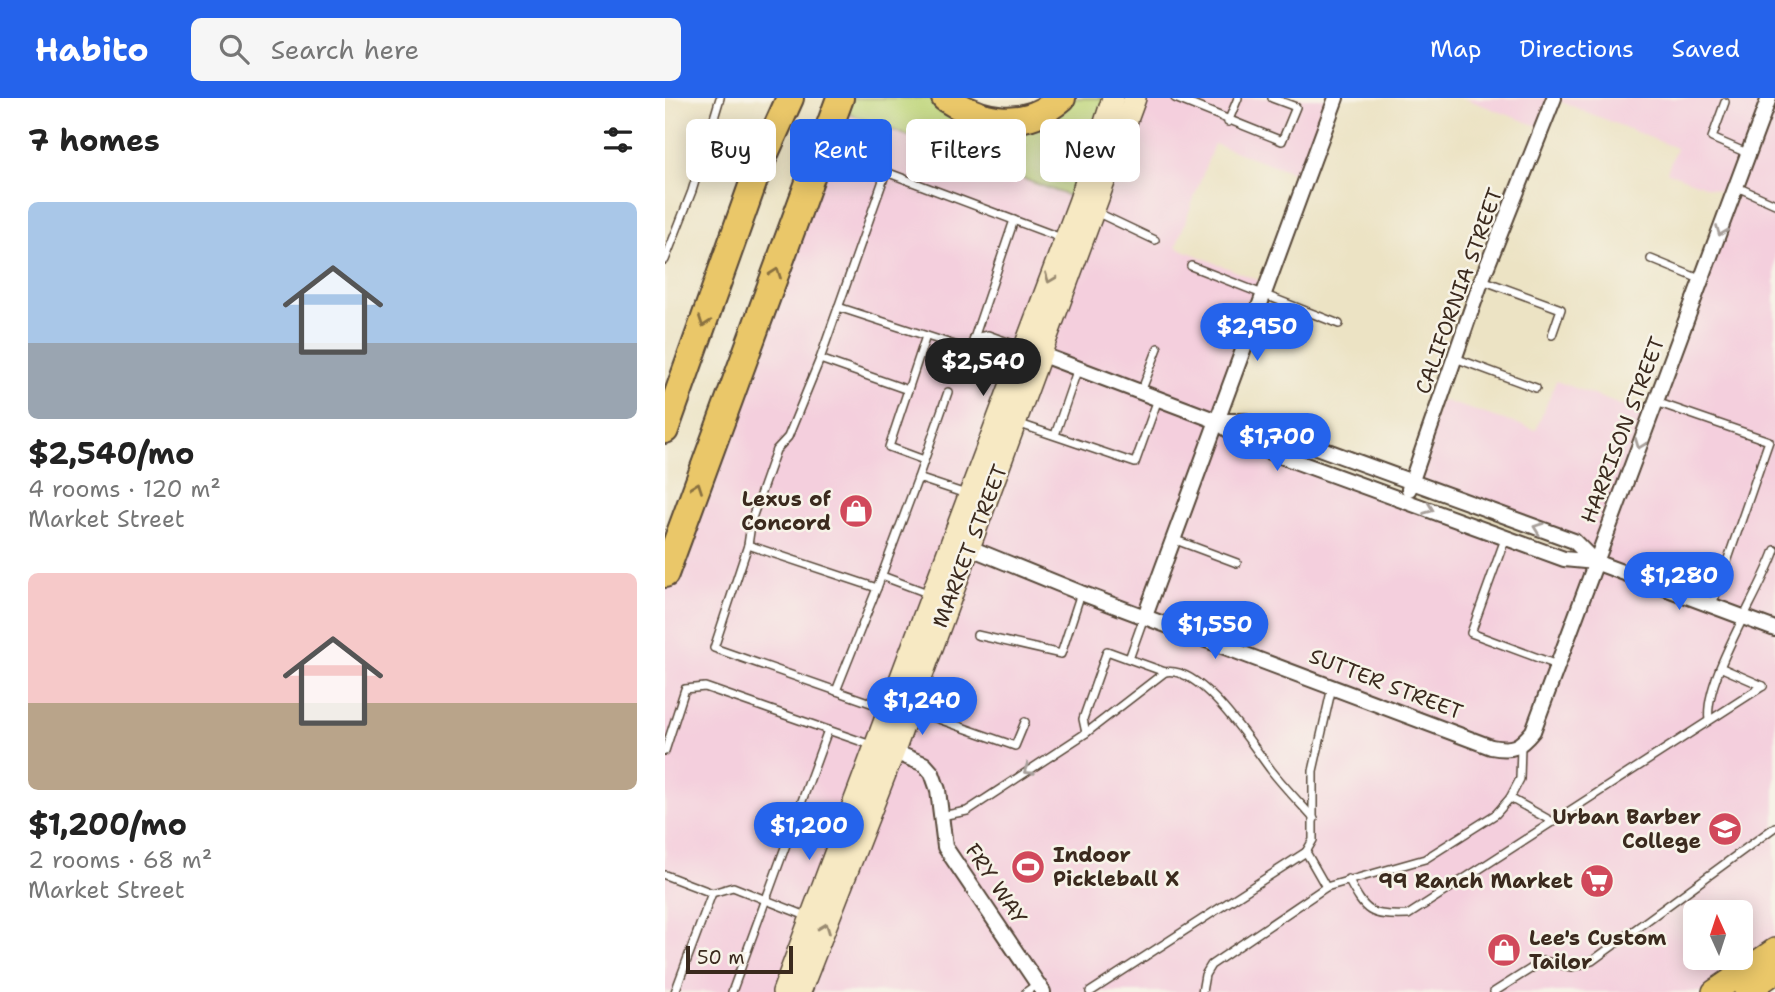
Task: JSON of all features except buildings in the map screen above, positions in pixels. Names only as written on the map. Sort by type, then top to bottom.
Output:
[{"type":"highway","points":[[771,119],[776,98]]},
{"type":"highway","points":[[776,129],[790,98]]},
{"type":"highway","points":[[665,574],[840,98]]},
{"type":"highway","points":[[945,98],[971,115],[998,121],[1034,115],[1062,98]]},
{"type":"highway","points":[[665,430],[753,182]]},
{"type":"main road","name":"MARKET STREET","points":[[800,992],[899,709],[961,544],[1017,422],[1033,351],[1065,240],[1086,208],[1113,98]]},
{"type":"main road","name":"MARKET STREET","points":[[899,709],[932,595],[961,544],[969,495],[1033,351],[1086,208],[1135,98]]},
{"type":"main road","name":"MARKET STREET","points":[[783,992],[811,918],[885,749]]},
{"type":"main road","points":[[1714,992],[1775,950]]},
{"type":"main road","points":[[1746,992],[1775,972]]},
{"type":"street","points":[[1145,616],[1336,98]]},
{"type":"street","name":"CALIFORNIA STREET","points":[[1405,500],[1482,280],[1554,98]]},
{"type":"street","name":"HARRISON STREET","points":[[1521,746],[1533,731],[1769,98]]},
{"type":"street","points":[[1033,351],[1217,421],[1245,443],[1505,539],[1568,561],[1595,562],[1775,629]]},
{"type":"street","points":[[1217,421],[1245,421],[1574,541],[1595,562]]},
{"type":"street","name":"SUTTER STREET","points":[[961,544],[1081,593],[1491,747],[1510,751],[1521,746]]},
{"type":"street","name":"FRY WAY","points":[[885,749],[924,764],[932,773],[945,847],[1035,989]]},
{"type":"lane","points":[[665,260],[692,191],[720,98]]},
{"type":"lane","points":[[1175,98],[1228,122],[1282,141],[1296,107],[1272,98]]},
{"type":"lane","points":[[1228,122],[1238,98]]},
{"type":"lane","points":[[1725,102],[1712,138],[1747,153]]},
{"type":"lane","points":[[1025,722],[1016,747],[836,691],[715,648],[748,545],[752,518],[776,450],[788,437],[820,359],[885,172],[1065,240]]},
{"type":"lane","points":[[1737,187],[1775,204]]},
{"type":"lane","points":[[1086,208],[1155,240]]},
{"type":"lane","points":[[838,307],[970,351],[1014,220]]},
{"type":"lane","points":[[1651,259],[1702,280]]},
{"type":"lane","points":[[1191,266],[1339,324]]},
{"type":"lane","points":[[1482,280],[1561,309],[1552,335]]},
{"type":"lane","points":[[974,338],[988,335],[1033,351]]},
{"type":"lane","points":[[925,460],[889,447],[926,336]]},
{"type":"lane","points":[[974,338],[982,348],[1004,356],[1033,351]]},
{"type":"lane","points":[[1141,392],[1158,348]]},
{"type":"lane","points":[[1455,358],[1536,388]]},
{"type":"lane","points":[[820,359],[908,390]]},
{"type":"lane","points":[[1055,435],[1078,368]]},
{"type":"lane","points":[[836,691],[925,460],[948,392]]},
{"type":"lane","points":[[1017,422],[1135,463],[1158,398]]},
{"type":"lane","points":[[1656,402],[1772,442],[1712,606]]},
{"type":"lane","points":[[918,478],[969,495]]},
{"type":"lane","points":[[1173,538],[1237,563]]},
{"type":"lane","points":[[1505,539],[1471,633],[1557,665]]},
{"type":"lane","points":[[748,545],[877,588]]},
{"type":"lane","points":[[1709,720],[1707,706],[1731,641],[1745,618],[1775,551]]},
{"type":"lane","points":[[881,576],[932,595]]},
{"type":"lane","points":[[977,635],[1061,654],[1081,593]]},
{"type":"lane","points":[[1129,659],[1145,616]]},
{"type":"lane","points":[[1086,733],[1083,719],[1107,651],[1165,672],[1181,673],[1221,703],[1272,771],[1314,819]]},
{"type":"lane","points":[[1348,879],[1362,906],[1373,914],[1408,915],[1763,686],[1722,668]]},
{"type":"lane","points":[[941,816],[967,811],[1086,733],[1165,672]]},
{"type":"lane","points":[[1090,992],[1306,852],[1313,840],[1314,771],[1332,686]]},
{"type":"lane","points":[[665,751],[685,690],[705,687],[885,749]]},
{"type":"lane","points":[[732,992],[828,730]]},
{"type":"lane","points":[[1202,992],[1205,975],[1211,965],[1326,887],[1425,859],[1496,814],[1510,798],[1520,779],[1521,746]]},
{"type":"lane","points":[[1510,798],[1553,822]]},
{"type":"lane","points":[[1494,992],[1543,961],[1572,967],[1592,961],[1775,827]]},
{"type":"lane","points":[[1306,852],[1326,887]]},
{"type":"lane","points":[[665,875],[712,892],[733,887],[811,918]]},
{"type":"lane","points":[[675,992],[712,892]]},
{"type":"shaded area","points":[[1135,98],[1324,98],[1335,102],[1307,177],[1214,144],[1176,247],[1267,284],[1217,421],[1245,443],[1594,562],[1574,541],[1411,483],[1441,400],[1536,430],[1556,381],[1650,416],[1734,197],[1667,172],[1676,148],[1554,99],[1543,128],[1463,98],[1775,98],[1775,955],[1753,970],[1753,900],[1683,900],[1683,970],[1752,970],[1719,992],[800,992],[1104,182],[1140,182],[1140,119],[1127,119]]},
{"type":"shaded area","points":[[836,109],[863,119],[832,119]]},
{"type":"shaded area","points":[[892,130],[906,135],[906,182],[1026,182],[1026,180],[1080,200],[783,992],[665,992],[665,574],[809,182],[892,182]]},
{"type":"green space","points":[[840,98],[945,98],[971,115],[1062,98],[1113,98],[1106,119],[1040,119],[1040,182],[1086,182],[1080,200],[1026,180],[1026,119],[906,119],[906,135],[892,130],[892,119],[863,119],[836,109]]},
{"type":"place","name":"Lexus of Concord","points":[[856,511]]},
{"type":"place","name":"Urban Barber College","points":[[1725,829]]},
{"type":"place","name":"Indoor Pickleball X","points":[[1028,867]]},
{"type":"place","name":"99 Ranch Market","points":[[1597,881]]},
{"type":"place","name":"Lee's Custom Tailor","points":[[1504,950]]}]
